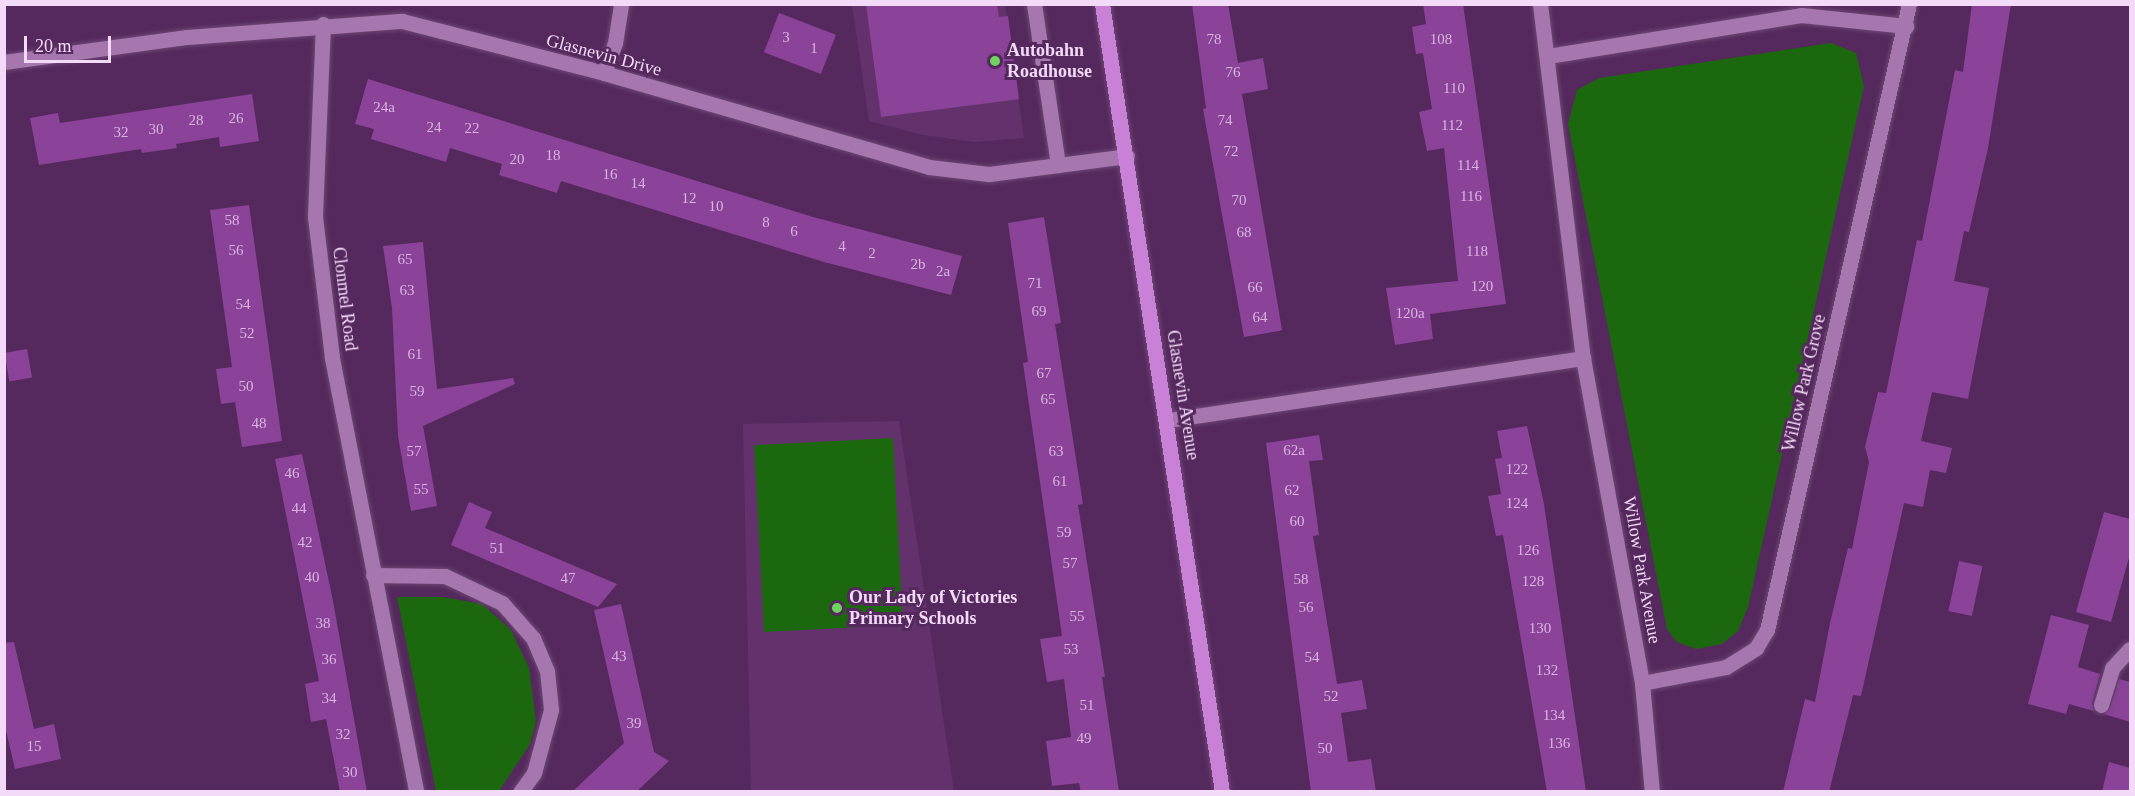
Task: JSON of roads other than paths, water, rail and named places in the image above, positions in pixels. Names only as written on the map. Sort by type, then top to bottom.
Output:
[{"type":"main road","name":"Glasnevin Avenue","points":[[1102,4],[1168,420],[1222,792]]},
{"type":"street","points":[[604,73],[615,43],[621,4]]},
{"type":"street","points":[[1034,4],[1058,165]]},
{"type":"street","name":"Willow Park Avenue","points":[[1540,4],[1583,358],[1642,683],[1652,792]]},
{"type":"street","name":"Willow Park Grove","points":[[1642,683],[1726,667],[1756,648],[1767,630],[1906,26],[1909,4]]},
{"type":"street","points":[[1548,56],[1800,15],[1906,26]]},
{"type":"street","name":"Glasnevin Drive","points":[[4,62],[65,56],[187,37],[323,24],[402,21],[604,73],[929,167],[989,174],[1127,156]]},
{"type":"street","name":"Clonmel Road","points":[[323,24],[315,218],[332,358],[416,792]]},
{"type":"street","points":[[1168,420],[1583,358]]},
{"type":"street","points":[[373,575],[445,576],[502,603],[532,638],[547,671],[551,710],[534,773],[520,792]]},
{"type":"street","points":[[2102,705],[2112,668],[2130,649]]},
{"type":"place","name":"Autobahn Roadhouse","points":[[995,61]]},
{"type":"place","name":"Our Lady of Victories Primary Schools","points":[[837,608]]}]
